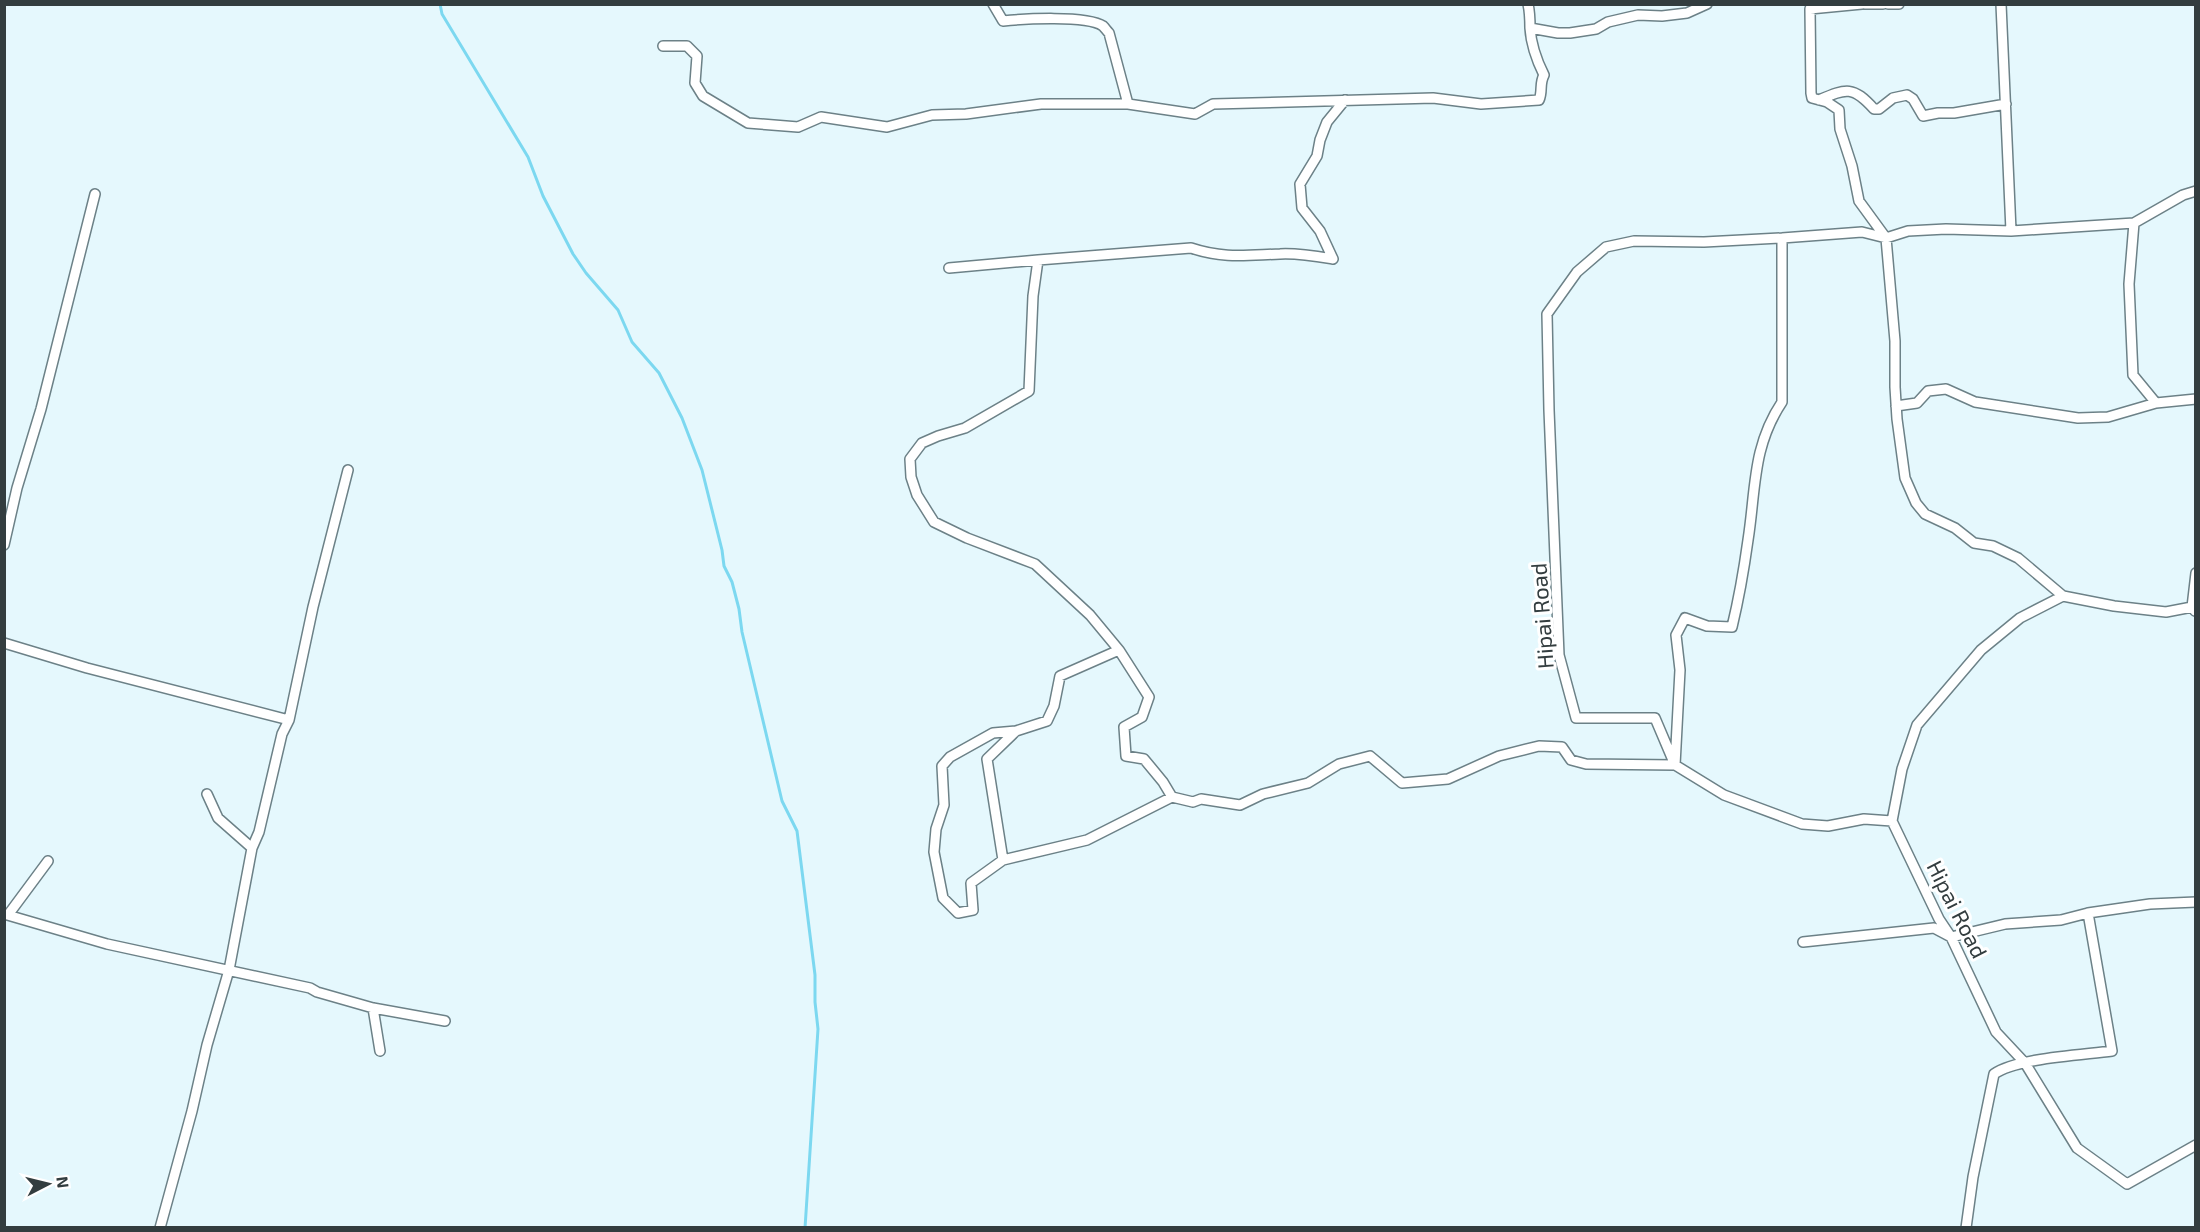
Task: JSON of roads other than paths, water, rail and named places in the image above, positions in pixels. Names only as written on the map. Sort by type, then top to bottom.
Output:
[{"type":"street","points":[[993,4],[1003,21],[1040,18],[1102,25],[1109,33],[1128,104]]},
{"type":"street","points":[[663,46],[687,46],[697,56],[695,83],[703,96],[748,123],[798,127],[821,117],[887,127],[932,115],[966,114],[1041,104],[1128,104],[1195,114],[1213,104],[1432,98],[1481,104],[1539,100],[1541,80],[1544,75],[1530,28],[1531,17],[1528,4]]},
{"type":"street","points":[[1530,28],[1570,33],[1596,29],[1608,22],[1638,15],[1662,16],[1687,13],[1707,4]]},
{"type":"street","points":[[1883,4],[1807,6],[1811,93],[1812,98],[1839,110],[1840,129],[1859,201],[1886,238],[1895,341],[1896,406],[1905,478],[1916,503],[1925,514],[1955,528],[1974,543],[1993,546],[2018,558],[2063,596],[2114,606],[2166,612],[2194,609],[2196,573]]},
{"type":"street","points":[[1888,4],[1899,4]]},
{"type":"street","points":[[2001,4],[2011,231]]},
{"type":"street","points":[[1819,100],[1850,90],[1862,96],[1874,109],[1880,109],[1893,98],[1908,95],[1923,116],[2006,104]]},
{"type":"street","points":[[949,268],[1191,248],[1210,254],[1233,256],[1296,254],[1333,259],[1320,231],[1302,208],[1300,184],[1317,156],[1327,122],[1345,100]]},
{"type":"street","points":[[2156,403],[2133,375],[2129,284],[2134,223],[2183,195],[2196,191]]},
{"type":"street","points":[[4,545],[95,194]]},
{"type":"street","name":"Hipai Road","points":[[1675,765],[1655,718],[1576,718],[1559,655],[1547,314],[1577,272],[1606,247],[1634,241],[1704,242],[1862,232],[1886,238],[1908,231],[1946,229],[2011,231],[2134,223]]},
{"type":"street","points":[[1675,765],[1680,670],[1676,634],[1685,618],[1707,626],[1732,627],[1748,539],[1758,458],[1770,421],[1782,402],[1782,238]]},
{"type":"street","points":[[1038,260],[1033,296],[1029,391],[965,428],[922,443],[910,459],[911,477],[917,495],[934,522],[967,538],[1035,564],[1090,615],[1119,651],[1149,697],[1142,717],[1124,727],[1126,756],[1144,759],[1172,797]]},
{"type":"street","points":[[1896,406],[1917,403],[1928,391],[1946,389],[1975,402],[2078,418],[2108,417],[2156,403],[2196,399]]},
{"type":"street","points":[[160,1227],[192,1111],[207,1045],[229,970],[252,848],[259,832],[282,734],[289,720],[313,607],[348,470]]},
{"type":"street","points":[[1119,651],[1060,676],[1054,706],[1047,721],[1016,731],[993,733],[950,757],[942,765],[944,805],[936,829],[934,852],[943,898],[958,913],[974,910],[971,883],[1003,860],[1087,840],[1172,797],[1193,802],[1201,799],[1240,805],[1263,794],[1308,783],[1339,764],[1370,756],[1402,783],[1448,779],[1498,756],[1539,746],[1562,747],[1571,760],[1586,764],[1675,765],[1724,795],[1802,824],[1828,826],[1864,819],[1892,821],[1902,769],[1917,725],[1981,650],[2020,618],[2063,596]]},
{"type":"street","points":[[4,643],[87,668],[289,720]]},
{"type":"street","points":[[1003,860],[987,759],[1016,731]]},
{"type":"street","points":[[207,794],[218,818],[252,848]]},
{"type":"street","name":"Hipai Road","points":[[1892,821],[1996,1032],[2025,1063],[2077,1148],[2127,1184],[2196,1145]]},
{"type":"street","points":[[48,861],[6,914],[107,944],[310,988],[316,992],[373,1008],[445,1021]]},
{"type":"street","points":[[1803,942],[1934,928],[1951,937],[2005,924],[2061,920],[2088,913],[2150,904],[2196,902]]},
{"type":"street","points":[[1966,1227],[1973,1177],[1994,1074],[2002,1068],[2025,1063],[2112,1051],[2088,913]]},
{"type":"street","points":[[373,1008],[380,1051]]},
{"type":"waterway","points":[[440,4],[442,14],[528,157],[543,196],[573,254],[618,310],[632,342],[659,373],[682,418],[702,470],[724,566],[732,582],[739,609],[742,632],[782,801],[797,831],[815,975],[818,1029],[805,1228]]}]
